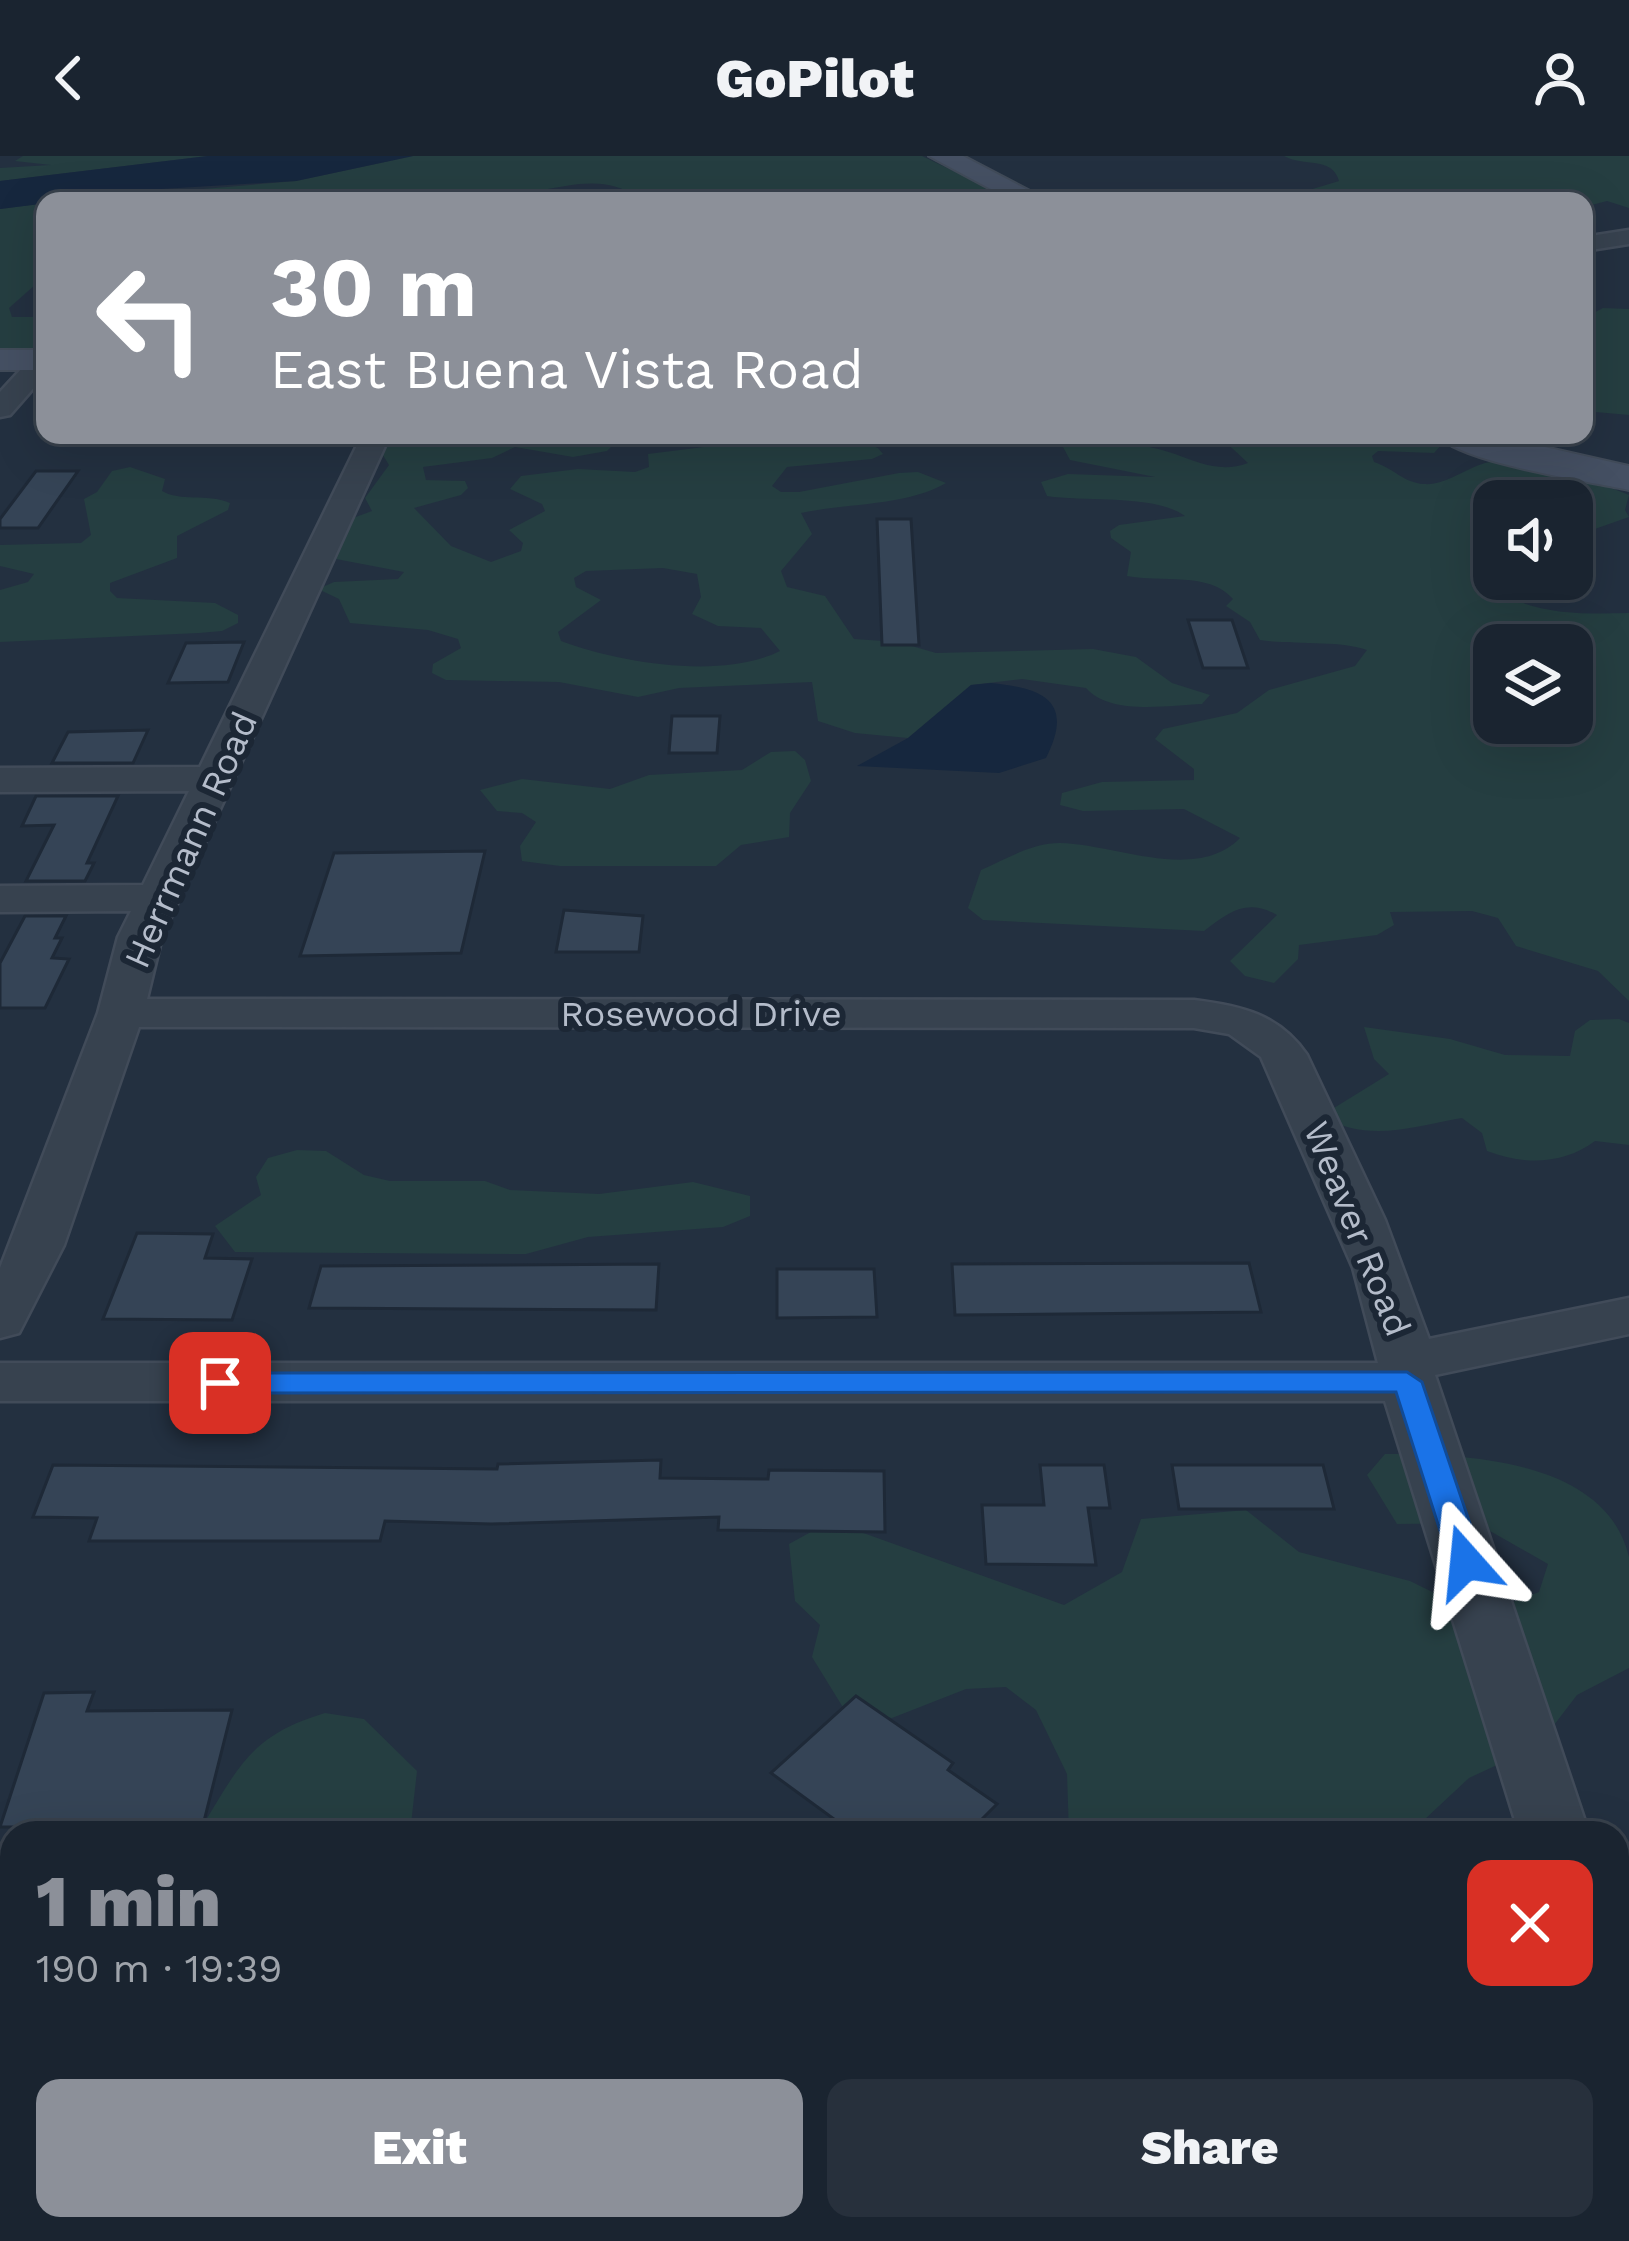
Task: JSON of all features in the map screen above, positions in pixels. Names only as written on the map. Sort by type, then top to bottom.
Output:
[{"type":"main road","points":[[942,156],[1016,192]]},
{"type":"main road","points":[[0,360],[36,360]]},
{"type":"main road","points":[[1482,444],[1629,478]]},
{"type":"street","points":[[1593,243],[1629,237]]},
{"type":"street","points":[[0,409],[36,369]]},
{"type":"street","name":"Herrmann Road","points":[[0,1320],[38,1245],[121,1013],[132,959],[372,444]]},
{"type":"street","points":[[0,780],[217,779]]},
{"type":"street","points":[[0,899],[160,898]]},
{"type":"street","name":"Rosewood Drive","points":[[121,1013],[1194,1014],[1248,1024],[1275,1041]]},
{"type":"street","name":"Weaver Road","points":[[1275,1041],[1346,1192],[1550,1821]]},
{"type":"street","points":[[0,1382],[1408,1372],[1629,1316]]},
{"type":"green space","points":[[23,156],[208,156],[0,181],[0,168],[51,165],[15,161]]},
{"type":"green space","points":[[413,156],[922,156],[997,192],[628,192],[592,184],[542,192],[167,192],[296,181]]},
{"type":"green space","points":[[1284,156],[1629,156],[1629,208],[1607,201],[1593,205],[1593,192],[1306,192],[1339,181],[1324,165]]},
{"type":"green space","points":[[36,204],[36,284],[9,308],[12,317],[36,317],[36,367],[0,365],[0,209]]},
{"type":"green space","points":[[1603,308],[1629,309],[1629,415],[1593,412],[1593,313]]},
{"type":"green space","points":[[390,444],[613,444],[607,451],[573,457],[515,447],[492,458],[423,467],[426,480],[465,481],[468,488],[461,495],[414,508],[451,546],[491,562],[521,551],[523,543],[509,530],[545,511],[542,504],[510,489],[521,476],[578,469],[635,472],[649,467],[648,454],[728,444],[867,444],[883,454],[787,467],[772,486],[781,492],[799,492],[918,472],[946,483],[895,500],[801,513],[812,534],[781,571],[787,587],[825,596],[854,639],[898,642],[936,653],[1093,649],[1136,657],[1172,683],[1210,695],[1202,704],[1141,707],[1110,702],[1086,688],[1022,679],[971,685],[908,738],[855,733],[818,721],[812,682],[679,688],[638,697],[559,682],[446,680],[432,673],[433,664],[461,648],[458,639],[428,630],[350,623],[339,599],[318,589],[334,582],[398,579],[404,572],[336,559],[345,521],[372,511],[365,498],[389,465],[381,452]],"holes":[[[663,568],[697,574],[701,597],[692,614],[718,626],[761,628],[780,651],[730,665],[671,665],[612,656],[561,641],[558,632],[601,600],[576,587],[574,578],[586,571]]]},
{"type":"green space","points":[[1079,444],[1131,444],[1220,467],[1248,463],[1228,444],[1442,444],[1434,453],[1378,451],[1372,456],[1374,462],[1424,484],[1500,461],[1586,480],[1473,480],[1473,600],[1516,600],[1555,611],[1629,613],[1629,1001],[1598,971],[1516,946],[1498,918],[1472,911],[1390,912],[1394,925],[1377,935],[1299,945],[1298,959],[1274,983],[1245,976],[1230,961],[1277,915],[1266,910],[1239,910],[1204,931],[983,920],[968,908],[981,870],[1039,846],[1082,845],[1178,860],[1222,851],[1240,838],[1184,809],[1083,811],[1060,805],[1062,793],[1102,782],[1194,780],[1194,769],[1155,739],[1163,729],[1237,713],[1269,690],[1355,666],[1367,650],[1260,640],[1250,622],[1226,606],[1233,599],[1223,590],[1198,581],[1127,576],[1131,552],[1111,538],[1110,531],[1119,525],[1185,516],[1156,504],[1047,496],[1041,482],[1068,474],[1155,477],[1070,460],[1063,447]]},
{"type":"green space","points":[[130,467],[165,479],[162,491],[169,494],[230,503],[228,510],[177,536],[177,558],[110,583],[110,591],[117,598],[215,603],[238,615],[238,623],[222,631],[199,633],[0,642],[0,590],[28,582],[34,574],[0,566],[0,545],[81,543],[91,535],[84,499],[97,492],[112,471]]},
{"type":"green space","points":[[1593,482],[1629,495],[1625,510],[1629,517],[1593,530]]},
{"type":"green space","points":[[795,751],[805,760],[811,781],[790,813],[789,837],[741,845],[716,866],[560,866],[522,861],[520,846],[536,822],[522,813],[497,811],[480,790],[522,779],[610,789],[649,775],[742,770],[771,752]]},
{"type":"green space","points":[[1590,1020],[1629,1023],[1629,1145],[1595,1141],[1570,1155],[1515,1159],[1487,1151],[1482,1133],[1462,1118],[1373,1131],[1321,1116],[1389,1074],[1374,1059],[1364,1027],[1450,1039],[1505,1055],[1570,1056],[1575,1031]]},
{"type":"green space","points":[[297,1150],[326,1151],[364,1175],[390,1181],[485,1181],[510,1190],[599,1194],[693,1182],[750,1196],[750,1216],[723,1227],[588,1237],[526,1254],[235,1252],[215,1226],[261,1195],[256,1177],[268,1158]]},
{"type":"green space","points":[[1385,1454],[1454,1456],[1528,1469],[1563,1481],[1592,1500],[1615,1524],[1629,1557],[1629,1668],[1577,1695],[1538,1746],[1469,1778],[1423,1821],[1069,1821],[1067,1774],[1036,1710],[1006,1687],[966,1689],[892,1718],[847,1714],[812,1657],[820,1625],[795,1601],[789,1544],[820,1527],[855,1530],[1064,1605],[1122,1572],[1141,1519],[1246,1510],[1299,1552],[1410,1581],[1479,1615],[1539,1592],[1548,1564],[1476,1523],[1397,1524],[1367,1475]]},
{"type":"green space","points":[[325,1713],[364,1719],[417,1771],[411,1821],[205,1821],[248,1758],[278,1732]]},
{"type":"water","points":[[208,156],[413,156],[296,181],[137,192],[36,192],[36,205],[0,209],[0,181]]},
{"type":"water","points":[[991,683],[1038,693],[1048,700],[1057,722],[1046,758],[999,773],[857,766],[908,738],[971,685]]},
{"type":"building","points":[[36,471],[78,471],[38,528],[0,528],[0,519]]},
{"type":"building","points":[[877,519],[911,519],[919,645],[882,645]]},
{"type":"building","points":[[1188,620],[1232,620],[1248,668],[1203,668]]},
{"type":"building","points":[[244,642],[228,682],[168,683],[186,643]]},
{"type":"building","points":[[672,716],[720,716],[717,753],[669,753]]},
{"type":"building","points":[[148,730],[133,763],[52,763],[68,732]]},
{"type":"building","points":[[36,796],[118,796],[87,863],[94,863],[85,881],[26,881],[54,825],[22,826]]},
{"type":"building","points":[[485,851],[461,953],[300,956],[334,853]]},
{"type":"building","points":[[564,910],[643,916],[639,952],[556,952]]},
{"type":"building","points":[[25,916],[66,916],[52,958],[69,959],[45,1008],[0,1008],[0,963]]},
{"type":"building","points":[[137,1233],[213,1234],[205,1258],[252,1259],[232,1320],[103,1319]]},
{"type":"building","points":[[1249,1263],[1261,1312],[955,1315],[952,1264]]},
{"type":"building","points":[[659,1264],[656,1310],[309,1308],[321,1266]]},
{"type":"building","points":[[777,1269],[874,1269],[877,1317],[777,1318]]},
{"type":"building","points":[[661,1460],[660,1478],[768,1479],[769,1470],[884,1471],[885,1532],[718,1530],[719,1517],[491,1524],[385,1521],[380,1541],[89,1541],[97,1518],[33,1517],[53,1465],[497,1469],[498,1464]]},
{"type":"building","points":[[1040,1465],[1104,1465],[1110,1508],[1088,1508],[1096,1565],[986,1564],[982,1505],[1044,1505]]},
{"type":"building","points":[[1172,1465],[1323,1465],[1334,1509],[1179,1509]]},
{"type":"building","points":[[94,1692],[87,1711],[232,1710],[204,1821],[2,1821],[44,1693]]},
{"type":"building","points":[[856,1696],[953,1763],[948,1770],[997,1804],[980,1821],[837,1821],[771,1773]]},
{"type":"route","points":[[220,1383],[1407,1382],[1466,1562]]}]
